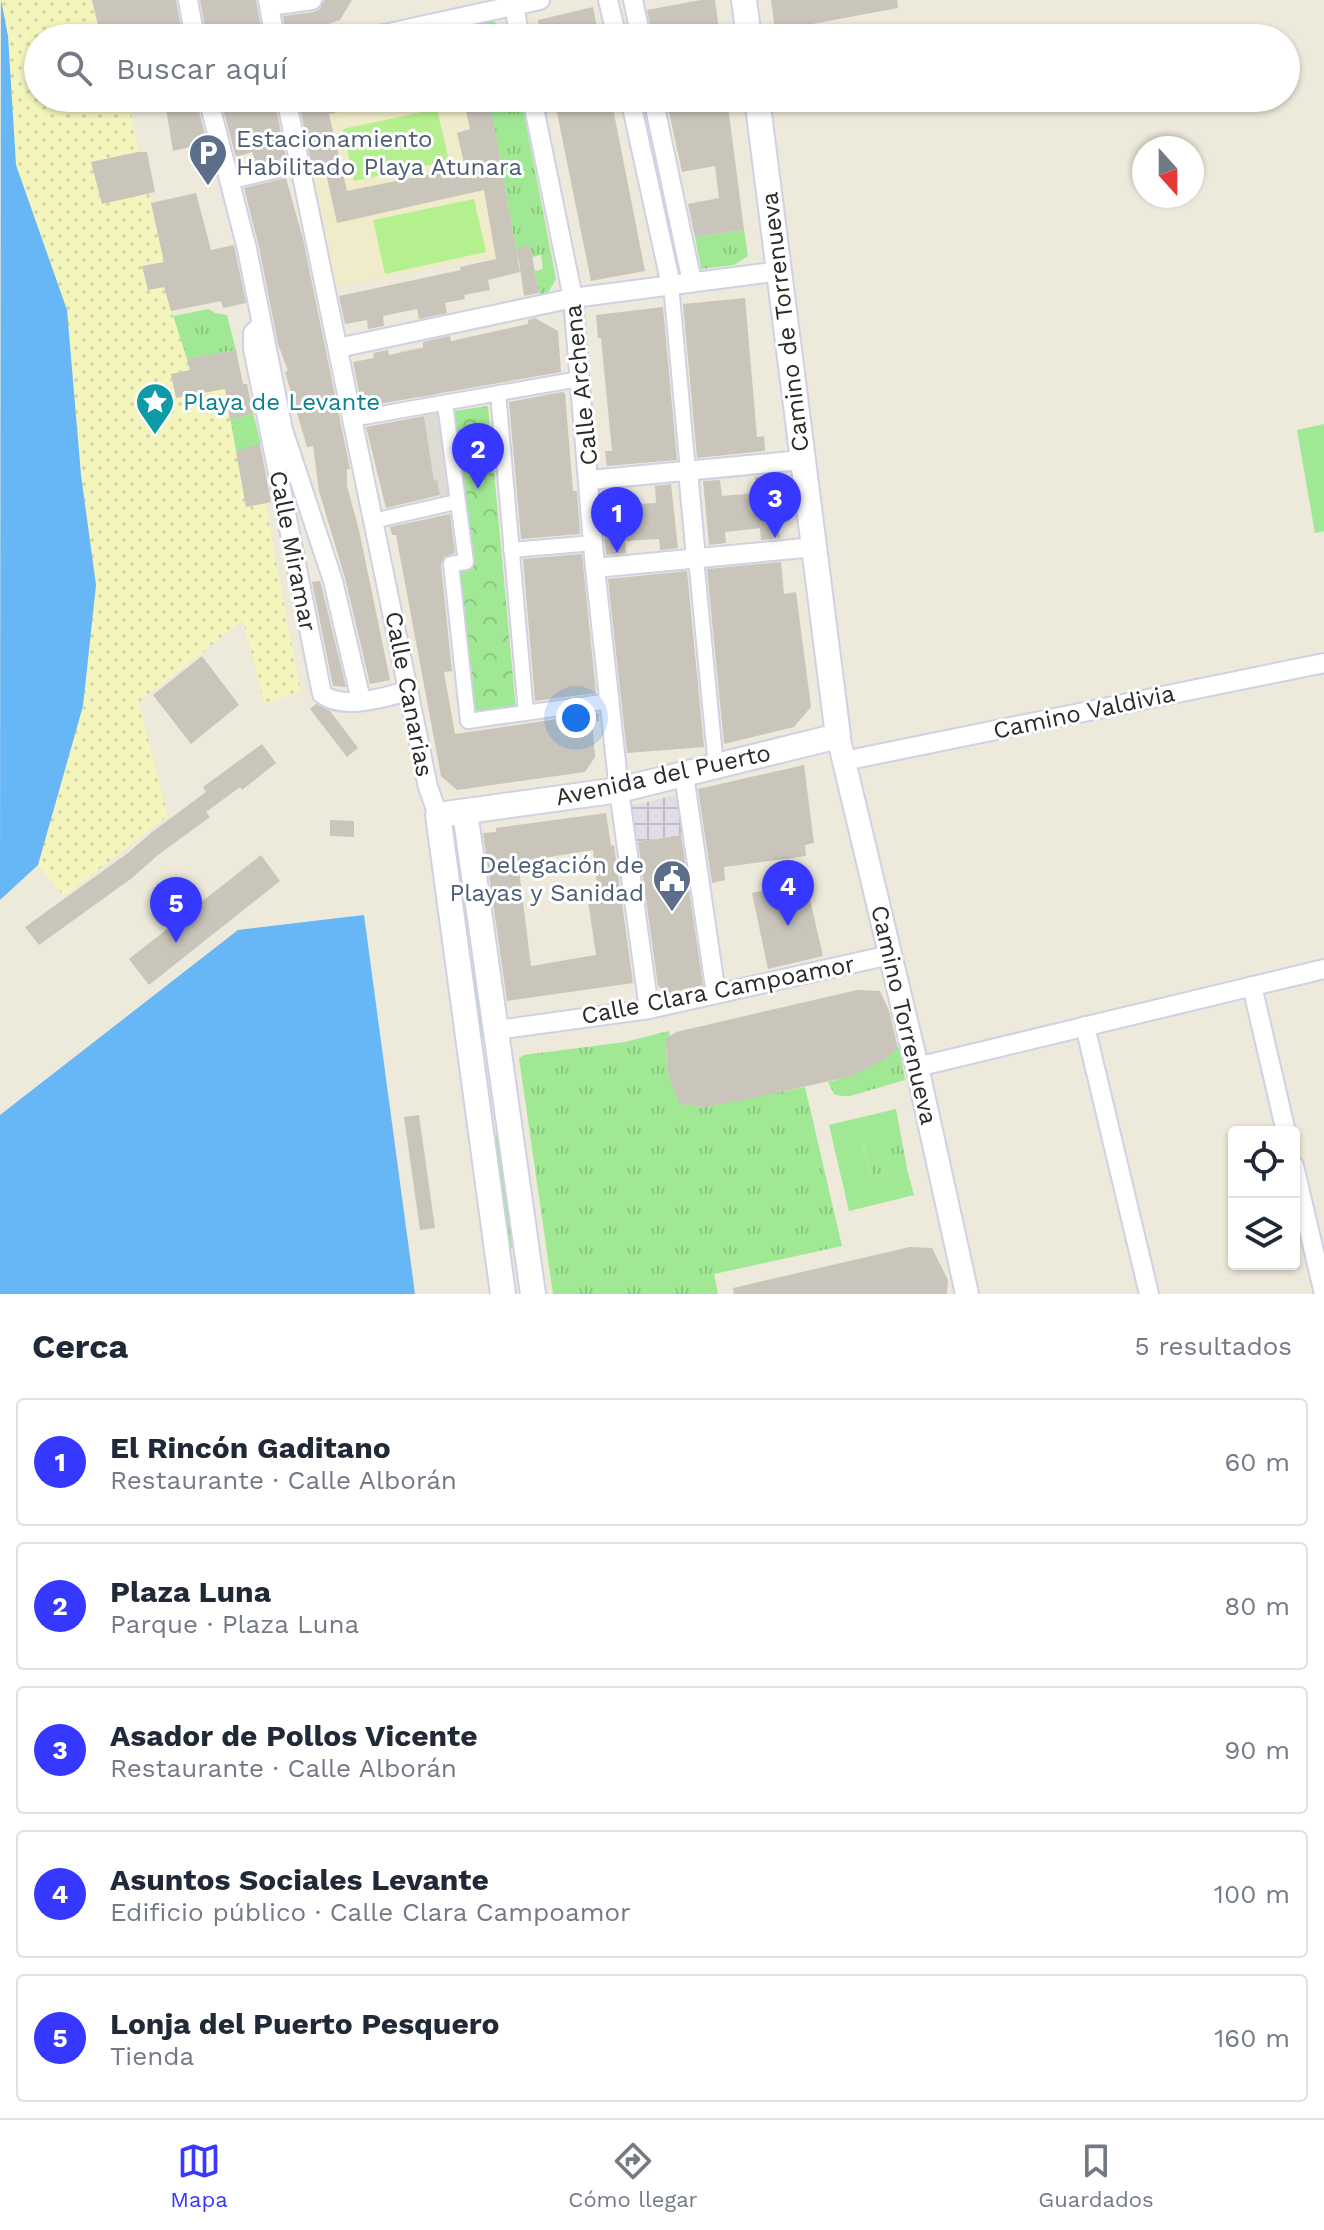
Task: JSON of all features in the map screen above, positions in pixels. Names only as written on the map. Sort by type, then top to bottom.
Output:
[{"type":"main road","points":[[744,0],[747,24]]},
{"type":"main road","name":"Camino de Torrenueva","points":[[759,112],[838,736]]},
{"type":"main road","name":"Avenida del Puerto","points":[[438,815],[619,790],[838,736]]},
{"type":"main road","points":[[465,812],[533,1294]]},
{"type":"main road","name":"Calle Canarias","points":[[438,815],[503,1294]]},
{"type":"street","points":[[188,0],[192,24]]},
{"type":"street","points":[[272,24],[268,3],[312,0]]},
{"type":"street","points":[[425,24],[513,3],[540,0]]},
{"type":"street","points":[[608,0],[614,24]]},
{"type":"street","points":[[633,0],[638,24]]},
{"type":"street","points":[[513,3],[517,24]]},
{"type":"street","points":[[211,112],[247,249],[283,430],[333,581],[361,700]]},
{"type":"street","name":"Calle Canarias","points":[[289,112],[428,787],[438,815]]},
{"type":"street","name":"Calle Archena","points":[[535,112],[573,298],[609,701],[649,1009]]},
{"type":"street","points":[[633,112],[671,285],[716,767]]},
{"type":"street","points":[[656,112],[692,282]]},
{"type":"street","points":[[228,182],[299,165]]},
{"type":"street","points":[[338,348],[412,340],[573,298],[780,271]]},
{"type":"street","name":"Calle Miramar","points":[[262,325],[253,333],[253,348],[321,691],[326,698],[337,701],[408,691]]},
{"type":"street","points":[[352,419],[579,379]]},
{"type":"street","points":[[498,393],[526,713]]},
{"type":"street","points":[[445,404],[466,562],[451,564],[468,721],[609,701]]},
{"type":"street","points":[[590,480],[802,460]]},
{"type":"street","points":[[373,521],[456,502]]},
{"type":"street","points":[[511,550],[594,543]]},
{"type":"street","points":[[595,568],[815,547]]},
{"type":"street","name":"Camino Valdivia","points":[[844,761],[1324,663]]},
{"type":"street","name":"Camino Torrenueva","points":[[838,736],[917,1067],[967,1294]]},
{"type":"street","points":[[684,775],[716,994]]},
{"type":"street","name":"Calle Clara Campoamor","points":[[497,1030],[649,1009],[890,955]]},
{"type":"street","points":[[917,1067],[1324,969]]},
{"type":"street","points":[[1252,986],[1285,1126]]},
{"type":"street","points":[[1085,1026],[1149,1294]]},
{"type":"street","points":[[1300,1192],[1324,1294]]},
{"type":"shaded area","points":[[299,112],[524,112],[551,253],[518,260],[516,252],[335,287]]},
{"type":"shaded area","points":[[423,347],[435,399],[444,398],[457,506],[441,501],[437,481],[434,481],[422,402],[412,361],[403,362],[400,351]]},
{"type":"shaded area","points":[[680,794],[685,834],[637,842],[631,806]]},
{"type":"green space","points":[[423,112],[438,112],[449,161],[354,181],[343,129]]},
{"type":"green space","points":[[492,112],[524,112],[556,279],[549,291],[540,297],[535,271],[543,269],[541,255],[518,260]]},
{"type":"green space","points":[[474,199],[486,252],[385,274],[373,220]]},
{"type":"green space","points":[[744,230],[748,256],[734,265],[701,269],[695,237]]},
{"type":"green space","points":[[209,309],[227,315],[236,350],[187,359],[173,316]]},
{"type":"green space","points":[[488,406],[516,710],[469,715],[456,569],[470,567],[452,411]]},
{"type":"green space","points":[[253,413],[261,444],[236,451],[230,420]]},
{"type":"green space","points":[[1324,424],[1324,531],[1315,533],[1297,430]]},
{"type":"green space","points":[[477,976],[486,1038],[475,1038],[468,977]]},
{"type":"green space","points":[[669,1031],[670,1037],[666,1040],[667,1072],[681,1104],[703,1107],[805,1087],[842,1246],[714,1274],[718,1294],[553,1294],[519,1058],[625,1042]]},
{"type":"green space","points":[[899,1047],[905,1080],[850,1096],[834,1094],[828,1082],[865,1069]]},
{"type":"green space","points":[[896,1109],[901,1136],[863,1145],[872,1177],[907,1169],[914,1195],[849,1211],[829,1125]]},
{"type":"green space","points":[[501,1134],[516,1247],[504,1250],[490,1135]]},
{"type":"green space","points":[[901,1136],[907,1169],[872,1177],[863,1144]]},
{"type":"sand","name":"Playa de Levante","points":[[1,0],[92,0],[98,24],[24,24],[24,112],[131,112],[138,152],[91,162],[102,203],[149,193],[164,262],[142,266],[148,290],[164,287],[190,370],[171,374],[176,398],[225,389],[246,507],[265,503],[301,692],[264,703],[243,620],[139,702],[168,816],[64,896],[38,865],[83,706],[96,585],[81,475],[67,310],[16,165],[8,36]]},
{"type":"water","points":[[1,0],[8,36],[16,165],[67,310],[81,475],[96,585],[83,706],[38,865],[0,900]]},
{"type":"water","points":[[364,915],[415,1294],[0,1294],[0,1115],[238,930]]},
{"type":"building","points":[[92,0],[176,0],[180,24],[98,24]]},
{"type":"building","points":[[200,0],[256,0],[260,24],[204,24]]},
{"type":"building","points":[[324,0],[352,0],[340,20],[328,24],[284,24],[283,16],[320,9]]},
{"type":"building","points":[[715,0],[718,24],[650,24],[647,10]]},
{"type":"building","points":[[771,0],[897,0],[898,8],[812,24],[774,24]]},
{"type":"building","points":[[593,7],[596,24],[539,24],[538,20]]},
{"type":"building","points":[[166,112],[199,112],[207,143],[173,151]]},
{"type":"building","points":[[224,112],[277,112],[286,158],[257,165],[252,152],[236,157]]},
{"type":"building","points":[[301,112],[339,112],[329,114],[347,191],[465,167],[457,133],[470,129],[466,112],[492,112],[520,272],[488,280],[490,290],[464,295],[465,299],[445,303],[447,313],[419,319],[417,309],[383,316],[384,326],[368,329],[367,320],[345,324],[339,296],[461,270],[460,267],[496,259],[484,190],[337,223],[324,164],[312,167]]},
{"type":"building","points":[[557,112],[614,112],[645,271],[591,281]]},
{"type":"building","points":[[669,112],[729,112],[744,230],[695,237],[688,204],[719,198],[715,166],[682,172]]},
{"type":"building","points":[[147,152],[155,192],[102,204],[91,162]]},
{"type":"building","points":[[286,178],[303,239],[350,469],[347,469],[347,486],[390,680],[370,684],[345,578],[319,491],[313,446],[307,447],[285,372],[288,371],[278,344],[244,188]]},
{"type":"building","points":[[196,193],[211,250],[234,245],[246,303],[223,308],[221,301],[171,311],[164,287],[148,290],[142,266],[164,262],[151,203]]},
{"type":"building","points":[[530,245],[539,293],[524,296],[517,248]]},
{"type":"building","points":[[745,298],[757,437],[764,436],[765,451],[697,458],[683,304]]},
{"type":"building","points":[[663,307],[677,460],[607,466],[605,451],[612,451],[596,315]]},
{"type":"building","points":[[535,318],[558,331],[561,372],[362,407],[353,362],[374,358],[373,353],[388,350],[389,355],[423,348],[423,342],[450,336],[451,341],[528,324],[528,320]]},
{"type":"building","points":[[236,350],[253,413],[230,420],[225,389],[176,398],[171,374],[190,370],[187,359]]},
{"type":"building","points":[[565,393],[573,491],[577,491],[580,534],[521,539],[509,402]]},
{"type":"building","points":[[424,416],[434,481],[437,480],[440,495],[386,508],[366,427]]},
{"type":"building","points":[[260,444],[271,502],[246,507],[236,451]]},
{"type":"building","points":[[773,475],[780,538],[761,540],[760,528],[725,532],[726,543],[709,545],[703,481],[720,480],[722,496],[757,493],[755,477]]},
{"type":"building","points":[[671,484],[678,548],[660,550],[659,539],[625,541],[626,553],[606,555],[601,491],[620,489],[622,505],[656,503],[655,486]]},
{"type":"building","points":[[450,514],[455,553],[444,557],[441,565],[452,671],[444,672],[455,734],[599,713],[599,721],[592,722],[595,757],[585,772],[457,790],[441,776],[396,535],[392,535],[390,527]]},
{"type":"building","points":[[582,554],[596,693],[535,701],[523,559]]},
{"type":"building","points":[[781,562],[784,594],[796,592],[811,707],[794,727],[724,744],[707,569]]},
{"type":"building","points":[[687,571],[704,747],[627,753],[608,579]]},
{"type":"building","points":[[320,581],[346,687],[333,686],[312,582]]},
{"type":"building","points":[[202,656],[239,705],[191,744],[153,695]]},
{"type":"building","points":[[316,704],[330,711],[358,748],[347,757],[310,709]]},
{"type":"building","points":[[262,744],[276,763],[242,790],[240,787],[206,812],[210,817],[39,945],[25,927],[128,853],[206,792],[203,787]]},
{"type":"building","points":[[804,765],[814,843],[805,845],[806,856],[724,867],[725,880],[712,883],[698,789]]},
{"type":"building","points":[[606,813],[611,846],[614,845],[633,983],[507,1001],[483,833],[496,832],[496,828]],"holes":[[[593,850],[598,892],[587,894],[596,955],[531,966],[518,862]]]},
{"type":"building","points":[[330,820],[354,821],[354,837],[330,836]]},
{"type":"building","name":"Delegación de Playas y Sanidad","points":[[681,835],[703,985],[667,993],[658,986],[638,842]]},
{"type":"building","points":[[261,855],[280,881],[149,985],[129,959]]},
{"type":"building","points":[[806,882],[823,956],[768,969],[752,893]]},
{"type":"building","points":[[857,990],[880,991],[889,1011],[898,1048],[884,1060],[852,1076],[744,1100],[703,1107],[680,1104],[667,1072],[666,1039],[676,1032]]},
{"type":"building","points":[[419,1115],[435,1228],[420,1230],[404,1117]]},
{"type":"building","points":[[910,1247],[932,1248],[948,1280],[947,1294],[734,1294],[733,1288]]},
{"type":"place","name":"Estacionamiento Habilitado Playa Atunara","points":[[208,187]]},
{"type":"place","name":"Playa de Levante","points":[[155,436]]},
{"type":"place","name":"Plaza Luna","points":[[478,489]]},
{"type":"place","name":"Asador de Pollos Vicente","points":[[775,538]]},
{"type":"place","name":"El Rincón Gaditano","points":[[617,553]]},
{"type":"place","name":"Delegación de Playas y Sanidad","points":[[672,913]]},
{"type":"place","name":"Asuntos Sociales Levante","points":[[788,926]]},
{"type":"place","name":"Lonja del Puerto Pesquero","points":[[176,943]]}]
